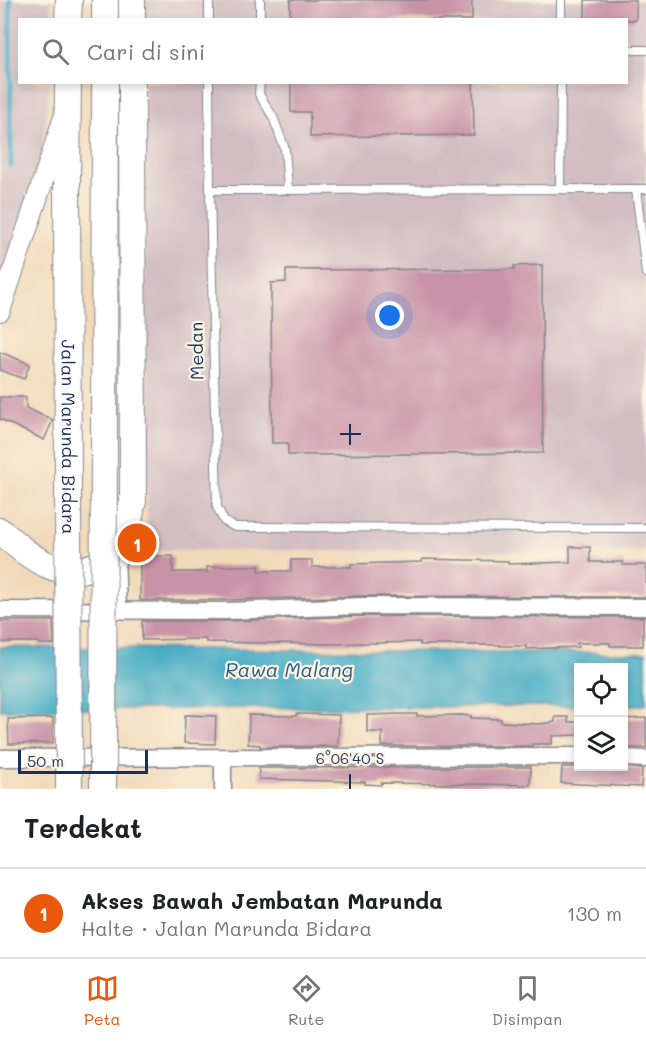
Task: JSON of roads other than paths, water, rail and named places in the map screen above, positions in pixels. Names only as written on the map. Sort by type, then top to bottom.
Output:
[{"type":"main road","points":[[69,0],[69,18]]},
{"type":"main road","points":[[105,0],[105,18]]},
{"type":"main road","points":[[132,0],[132,18]]},
{"type":"main road","name":"Jalan Marunda Bidara","points":[[103,789],[105,84]]},
{"type":"main road","points":[[0,531],[29,557],[63,570],[88,570],[116,555],[125,538],[133,501],[132,84]]},
{"type":"main road","name":"Jalan Marunda Bidara","points":[[68,93],[69,789]]},
{"type":"street","points":[[0,311],[68,93]]},
{"type":"street","points":[[116,555],[118,609]]},
{"type":"street","points":[[63,570],[63,609]]},
{"type":"street","points":[[0,610],[226,611],[363,606],[646,607]]},
{"type":"street","points":[[0,758],[574,756]]},
{"type":"street","points":[[628,758],[646,759]]},
{"type":"street","points":[[223,759],[223,785]]},
{"type":"lane","points":[[209,0],[209,18]]},
{"type":"lane","points":[[260,0],[260,18]]},
{"type":"lane","points":[[561,0],[561,18]]},
{"type":"lane","points":[[628,50],[646,50]]},
{"type":"lane","name":"Medan","points":[[209,84],[217,507],[224,521],[235,527],[646,528]]},
{"type":"lane","points":[[260,84],[260,94],[273,117],[285,149],[288,190]]},
{"type":"lane","points":[[560,189],[561,84]]},
{"type":"lane","points":[[636,189],[646,273]]},
{"type":"lane","points":[[210,190],[646,189]]},
{"type":"water","name":"Rawa Malang","points":[[0,647],[646,653],[646,705],[628,705],[628,663],[574,663],[574,706],[0,710]]},
{"type":"waterway","points":[[10,0],[11,166]]},
{"type":"place","name":"Akses Bawah Jembatan Marunda","points":[[137,543]]}]
